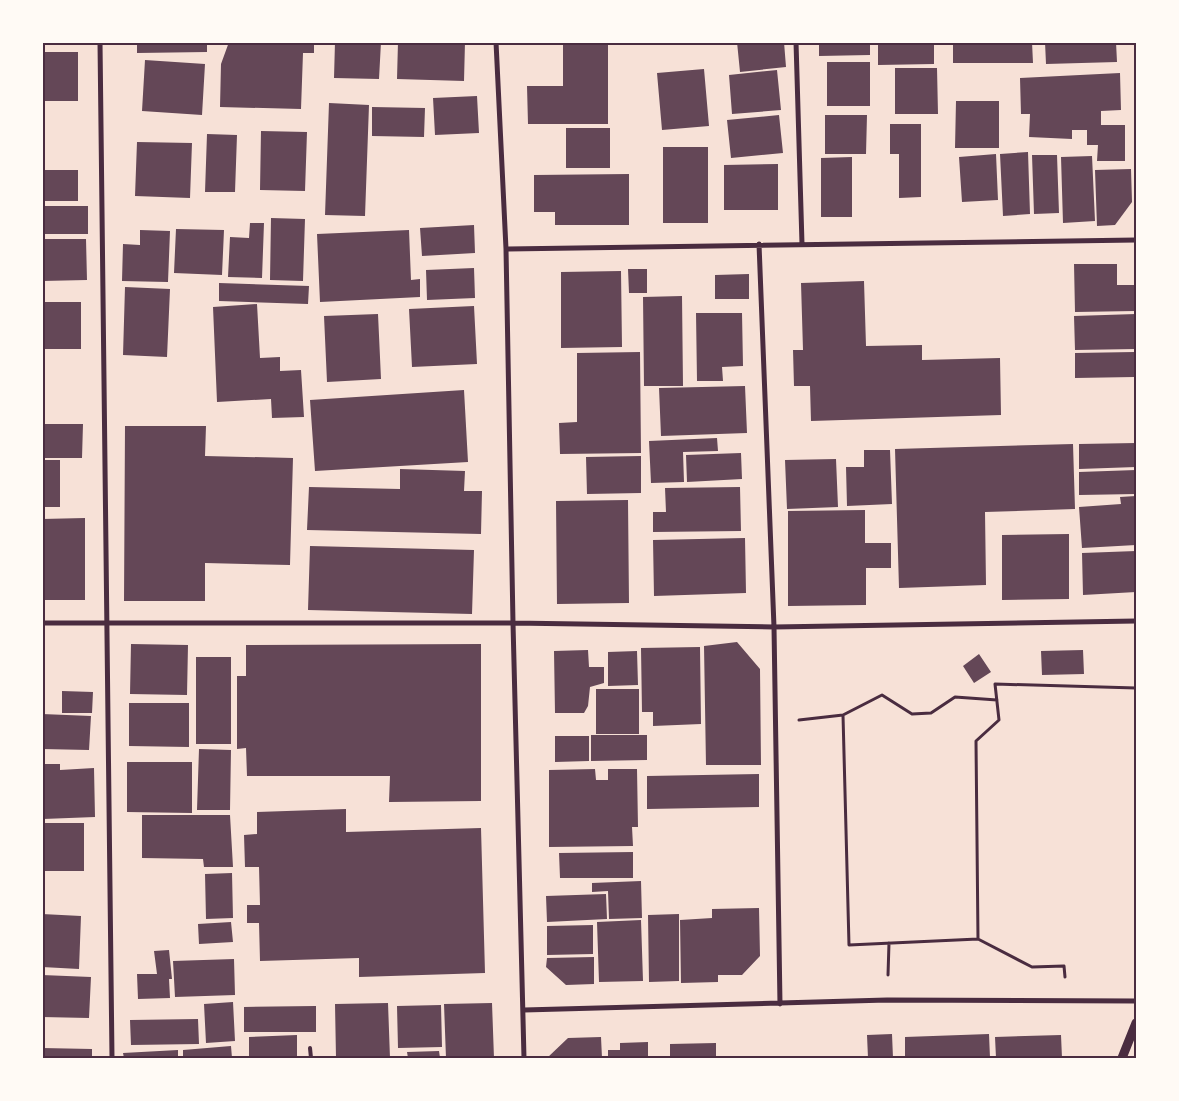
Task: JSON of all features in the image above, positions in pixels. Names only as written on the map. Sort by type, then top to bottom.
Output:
[{"type":"street","points":[[100,42],[105,622],[112,1058]]},
{"type":"street","points":[[496,42],[506,249],[524,1058]]},
{"type":"street","points":[[796,42],[802,244]]},
{"type":"street","points":[[506,249],[1136,240]]},
{"type":"street","points":[[759,244],[774,627],[774,722],[780,1004]]},
{"type":"street","points":[[42,622],[513,623],[774,627],[1136,621]]},
{"type":"street","points":[[524,1010],[887,1000],[1136,1001]]},
{"type":"street","points":[[1122,1058],[1136,1023]]},
{"type":"lane","points":[[310,1048],[310,1058]]},
{"type":"path","points":[[978,938],[976,741],[999,720],[995,684],[1136,688]]},
{"type":"path","points":[[774,722],[843,715],[882,695],[912,714],[930,714],[955,697],[997,700]]},
{"type":"path","points":[[843,715],[849,945],[978,938],[1032,967],[1064,966],[1066,1001]]},
{"type":"path","points":[[887,1000],[889,943]]},
{"type":"building","points":[[137,42],[207,42],[207,52],[137,53]]},
{"type":"building","points":[[229,42],[314,42],[314,53],[303,53],[301,109],[220,107],[221,64]]},
{"type":"building","points":[[335,42],[381,42],[379,79],[334,78]]},
{"type":"building","points":[[398,42],[465,42],[464,81],[397,79]]},
{"type":"building","points":[[563,42],[608,42],[608,124],[528,124],[527,86],[563,86]]},
{"type":"building","points":[[737,42],[784,42],[786,67],[740,72]]},
{"type":"building","points":[[819,42],[870,42],[870,55],[819,56]]},
{"type":"building","points":[[878,42],[934,42],[934,64],[878,65]]},
{"type":"building","points":[[953,42],[1032,42],[1033,63],[953,63]]},
{"type":"building","points":[[1045,42],[1116,42],[1117,62],[1046,64]]},
{"type":"building","points":[[42,52],[78,52],[78,101],[42,101]]},
{"type":"building","points":[[145,60],[205,64],[202,115],[142,111]]},
{"type":"building","points":[[827,62],[870,62],[870,106],[827,106]]},
{"type":"building","points":[[895,68],[937,68],[938,114],[895,114]]},
{"type":"building","points":[[704,69],[709,126],[662,130],[657,73]]},
{"type":"building","points":[[777,70],[781,110],[732,114],[729,75]]},
{"type":"building","points":[[1120,73],[1121,110],[1101,111],[1101,125],[1125,125],[1125,161],[1097,161],[1098,145],[1087,145],[1087,130],[1072,130],[1072,139],[1029,137],[1030,114],[1021,114],[1020,78]]},
{"type":"building","points":[[477,96],[479,133],[435,135],[433,98]]},
{"type":"building","points":[[956,101],[999,101],[999,148],[955,148]]},
{"type":"building","points":[[329,103],[369,105],[365,216],[325,215]]},
{"type":"building","points":[[372,107],[425,108],[424,137],[372,136]]},
{"type":"building","points":[[779,115],[783,153],[731,158],[727,120]]},
{"type":"building","points":[[825,115],[867,115],[866,154],[825,154]]},
{"type":"building","points":[[890,124],[921,124],[921,197],[899,198],[899,154],[890,154]]},
{"type":"building","points":[[566,128],[610,128],[610,168],[566,168]]},
{"type":"building","points":[[261,131],[307,132],[305,191],[260,190]]},
{"type":"building","points":[[207,134],[237,135],[235,192],[205,192]]},
{"type":"building","points":[[137,142],[192,143],[190,198],[135,196]]},
{"type":"building","points":[[663,147],[708,147],[708,223],[663,223]]},
{"type":"building","points":[[1028,152],[1030,214],[1003,216],[1000,154]]},
{"type":"building","points":[[996,154],[998,200],[962,202],[959,157]]},
{"type":"building","points":[[1032,155],[1057,155],[1059,213],[1034,214]]},
{"type":"building","points":[[1092,156],[1095,221],[1063,223],[1061,157]]},
{"type":"building","points":[[852,157],[852,217],[821,217],[821,158]]},
{"type":"building","points":[[778,164],[778,210],[724,210],[724,165]]},
{"type":"building","points":[[1131,169],[1132,202],[1115,225],[1097,226],[1095,170]]},
{"type":"building","points":[[42,170],[78,170],[78,201],[42,201]]},
{"type":"building","points":[[629,174],[629,225],[555,225],[555,212],[534,212],[534,175]]},
{"type":"building","points":[[43,206],[88,206],[88,234],[43,234]]},
{"type":"building","points":[[271,218],[305,219],[303,281],[270,280]]},
{"type":"building","points":[[250,223],[264,223],[262,278],[228,277],[230,237],[249,238]]},
{"type":"building","points":[[474,225],[475,253],[422,256],[420,228]]},
{"type":"building","points":[[176,229],[224,230],[222,275],[174,273]]},
{"type":"building","points":[[140,230],[170,231],[168,282],[122,281],[123,244],[140,245]]},
{"type":"building","points":[[409,230],[411,280],[420,279],[420,297],[320,302],[317,234]]},
{"type":"building","points":[[43,239],[86,239],[87,280],[42,281]]},
{"type":"building","points":[[1074,264],[1117,264],[1117,285],[1135,285],[1135,311],[1075,312]]},
{"type":"building","points":[[474,268],[475,298],[427,300],[426,270]]},
{"type":"building","points":[[628,269],[647,269],[647,293],[629,293]]},
{"type":"building","points":[[621,271],[622,347],[561,348],[561,272]]},
{"type":"building","points":[[749,274],[749,299],[715,299],[715,275]]},
{"type":"building","points":[[864,281],[866,346],[922,345],[922,360],[1000,358],[1001,415],[811,421],[810,386],[794,386],[793,350],[803,350],[801,283]]},
{"type":"building","points":[[219,283],[309,286],[308,304],[219,301]]},
{"type":"building","points":[[125,287],[170,289],[167,357],[123,355]]},
{"type":"building","points":[[682,296],[683,386],[644,386],[643,297]]},
{"type":"building","points":[[42,302],[81,302],[81,349],[42,349]]},
{"type":"building","points":[[257,304],[260,358],[280,357],[280,371],[301,370],[304,417],[272,418],[271,399],[217,402],[213,307]]},
{"type":"building","points":[[474,306],[477,364],[412,367],[409,309]]},
{"type":"building","points":[[696,313],[742,313],[743,366],[722,367],[723,381],[697,381]]},
{"type":"building","points":[[378,314],[381,379],[327,382],[324,316]]},
{"type":"building","points":[[1136,314],[1136,349],[1075,350],[1074,316]]},
{"type":"building","points":[[640,352],[641,453],[560,454],[559,423],[577,422],[577,353]]},
{"type":"building","points":[[1134,352],[1134,377],[1075,378],[1075,353]]},
{"type":"building","points":[[745,386],[747,433],[661,436],[659,388]]},
{"type":"building","points":[[464,390],[468,462],[315,471],[310,400]]},
{"type":"building","points":[[42,424],[83,424],[82,458],[42,458]]},
{"type":"building","points":[[125,426],[206,426],[205,456],[293,458],[290,565],[205,563],[205,601],[124,601]]},
{"type":"building","points":[[717,438],[718,451],[683,452],[684,482],[651,483],[649,441]]},
{"type":"building","points":[[1136,443],[1136,467],[1079,469],[1079,444]]},
{"type":"building","points":[[1073,444],[1075,509],[985,512],[986,585],[899,588],[895,449]]},
{"type":"building","points":[[864,450],[890,450],[892,504],[847,506],[846,467],[864,467]]},
{"type":"building","points":[[741,453],[742,479],[687,482],[686,455]]},
{"type":"building","points":[[641,456],[641,493],[587,494],[586,457]]},
{"type":"building","points":[[836,459],[838,507],[787,509],[785,460]]},
{"type":"building","points":[[42,460],[60,460],[60,507],[42,507]]},
{"type":"building","points":[[400,469],[465,471],[464,491],[482,491],[481,534],[307,530],[309,487],[400,489]]},
{"type":"building","points":[[1136,470],[1136,494],[1079,495],[1079,472]]},
{"type":"building","points":[[740,487],[741,531],[653,532],[653,512],[666,512],[665,488]]},
{"type":"building","points":[[1136,496],[1136,545],[1082,548],[1079,507],[1121,504],[1120,497]]},
{"type":"building","points":[[628,500],[629,603],[557,604],[556,501]]},
{"type":"building","points":[[865,510],[865,543],[891,543],[891,568],[866,568],[866,605],[788,606],[788,511]]},
{"type":"building","points":[[85,518],[85,600],[42,600],[42,519]]},
{"type":"building","points":[[1069,534],[1069,599],[1002,600],[1002,535]]},
{"type":"building","points":[[745,538],[746,593],[654,596],[653,540]]},
{"type":"building","points":[[310,546],[474,550],[472,614],[308,610]]},
{"type":"building","points":[[1136,551],[1136,592],[1083,595],[1082,553]]},
{"type":"building","points":[[737,642],[760,669],[761,765],[706,765],[704,646]]},
{"type":"building","points":[[131,644],[188,645],[187,695],[130,694]]},
{"type":"building","points":[[481,644],[481,801],[389,802],[390,776],[247,776],[246,748],[237,749],[237,676],[246,676],[246,645]]},
{"type":"building","points":[[700,647],[701,724],[653,726],[653,712],[642,712],[641,648]]},
{"type":"building","points":[[588,650],[589,667],[604,667],[604,683],[590,687],[588,706],[584,713],[555,713],[554,651]]},
{"type":"building","points":[[1083,650],[1084,674],[1042,675],[1041,651]]},
{"type":"building","points":[[637,651],[638,685],[608,686],[608,652]]},
{"type":"building","points":[[979,654],[991,672],[974,683],[963,666]]},
{"type":"building","points":[[196,657],[231,657],[231,744],[196,744]]},
{"type":"building","points":[[596,689],[639,689],[639,734],[596,734]]},
{"type":"building","points":[[62,691],[93,692],[92,713],[62,713]]},
{"type":"building","points":[[129,703],[189,703],[189,747],[129,746]]},
{"type":"building","points":[[42,714],[91,716],[89,750],[42,749]]},
{"type":"building","points":[[591,735],[647,735],[647,760],[591,761]]},
{"type":"building","points":[[555,736],[589,736],[589,761],[555,762]]},
{"type":"building","points":[[199,749],[231,750],[230,810],[197,810]]},
{"type":"building","points":[[127,762],[192,762],[192,813],[127,812]]},
{"type":"building","points":[[42,764],[60,764],[60,770],[94,768],[95,817],[43,819]]},
{"type":"building","points":[[595,769],[596,780],[608,780],[608,769],[637,769],[638,827],[632,827],[633,846],[549,847],[549,770]]},
{"type":"building","points":[[759,774],[759,807],[647,809],[647,776]]},
{"type":"building","points":[[346,809],[346,832],[481,828],[485,973],[359,977],[359,958],[260,961],[259,923],[247,923],[247,905],[260,905],[259,867],[245,867],[244,835],[257,834],[257,812]]},
{"type":"building","points":[[142,815],[230,815],[233,867],[204,867],[203,859],[142,858]]},
{"type":"building","points":[[45,823],[84,823],[84,871],[45,871]]},
{"type":"building","points":[[633,852],[633,878],[560,878],[559,853]]},
{"type":"building","points":[[232,873],[233,918],[206,919],[205,874]]},
{"type":"building","points":[[641,881],[642,918],[609,919],[608,891],[592,892],[592,883]]},
{"type":"building","points":[[606,894],[607,919],[547,922],[546,896]]},
{"type":"building","points":[[759,908],[760,956],[742,975],[718,975],[718,982],[681,983],[680,920],[712,918],[712,909]]},
{"type":"building","points":[[42,914],[81,916],[79,969],[42,967]]},
{"type":"building","points":[[679,914],[679,981],[649,982],[648,915]]},
{"type":"building","points":[[641,920],[643,981],[599,982],[597,922]]},
{"type":"building","points":[[231,922],[233,942],[199,944],[198,924]]},
{"type":"building","points":[[593,925],[593,954],[547,955],[547,926]]},
{"type":"building","points":[[169,950],[172,979],[169,979],[170,998],[138,999],[137,974],[157,974],[154,951]]},
{"type":"building","points":[[594,957],[594,984],[566,985],[546,967],[547,958]]},
{"type":"building","points":[[234,959],[235,995],[175,997],[173,961]]},
{"type":"building","points":[[42,975],[91,977],[89,1018],[42,1017]]},
{"type":"building","points":[[233,1002],[235,1041],[206,1043],[204,1004]]},
{"type":"building","points":[[388,1003],[390,1058],[336,1058],[335,1004]]},
{"type":"building","points":[[492,1003],[494,1058],[446,1058],[444,1004]]},
{"type":"building","points":[[441,1005],[442,1047],[398,1048],[397,1006]]},
{"type":"building","points":[[316,1006],[316,1032],[244,1032],[244,1007]]},
{"type":"building","points":[[198,1019],[199,1044],[131,1045],[130,1020]]},
{"type":"building","points":[[892,1034],[893,1058],[868,1058],[867,1035]]},
{"type":"building","points":[[989,1034],[990,1058],[905,1058],[905,1037]]},
{"type":"building","points":[[297,1035],[297,1058],[249,1058],[249,1037]]},
{"type":"building","points":[[1061,1035],[1062,1058],[996,1058],[995,1037]]},
{"type":"building","points":[[601,1037],[602,1058],[547,1058],[568,1038]]},
{"type":"building","points":[[648,1042],[648,1058],[608,1058],[608,1050],[620,1050],[620,1043]]},
{"type":"building","points":[[716,1043],[716,1058],[670,1058],[670,1044]]},
{"type":"building","points":[[231,1046],[232,1058],[183,1058],[183,1050]]},
{"type":"building","points":[[42,1048],[92,1049],[92,1058],[42,1058]]},
{"type":"building","points":[[178,1050],[178,1058],[124,1058],[123,1053]]},
{"type":"building","points":[[439,1051],[440,1058],[408,1058],[407,1052]]}]
